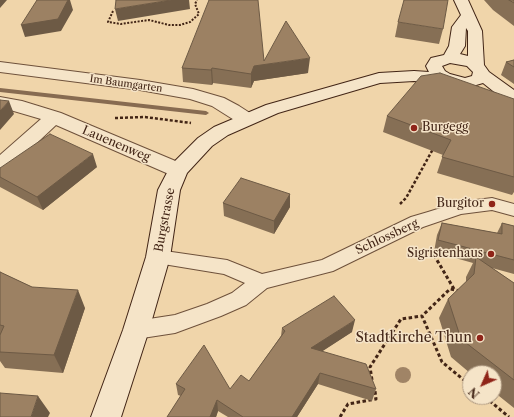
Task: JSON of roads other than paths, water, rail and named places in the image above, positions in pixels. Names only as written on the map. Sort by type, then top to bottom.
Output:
[{"type":"main road","points":[[461,0],[475,31],[479,70]]},
{"type":"main road","points":[[445,59],[457,46],[459,27],[468,16]]},
{"type":"main road","points":[[514,99],[467,60],[445,59],[435,63],[434,70],[451,80],[481,95],[514,108]]},
{"type":"main road","name":"Burgstrasse","points":[[380,78],[395,69],[445,59]]},
{"type":"main road","name":"Im Baumgarten","points":[[0,67],[140,85],[193,94],[218,102],[234,110],[246,119]]},
{"type":"main road","name":"Burgstrasse","points":[[106,417],[136,330],[158,257],[169,190],[178,170],[191,155],[205,142],[221,131],[246,119],[286,105],[380,78],[414,76],[473,82],[479,79],[479,70]]},
{"type":"main road","name":"Lauenenweg","points":[[0,102],[16,105],[54,117],[178,170]]},
{"type":"main road","points":[[0,166],[54,117]]},
{"type":"lane","name":"Schlossberg","points":[[136,330],[175,324],[214,310],[239,299],[261,282],[326,266],[417,222],[460,208],[492,204],[514,210]]},
{"type":"lane","points":[[158,257],[227,267],[261,282]]},
{"type":"waterway","points":[[0,90],[206,113]]},
{"type":"place","name":"Burgegg","points":[[414,128]]},
{"type":"place","name":"Burgitor","points":[[492,204]]},
{"type":"place","name":"Sigristenhaus","points":[[491,254]]},
{"type":"place","name":"Stadtkirche Thun","points":[[480,338]]}]
